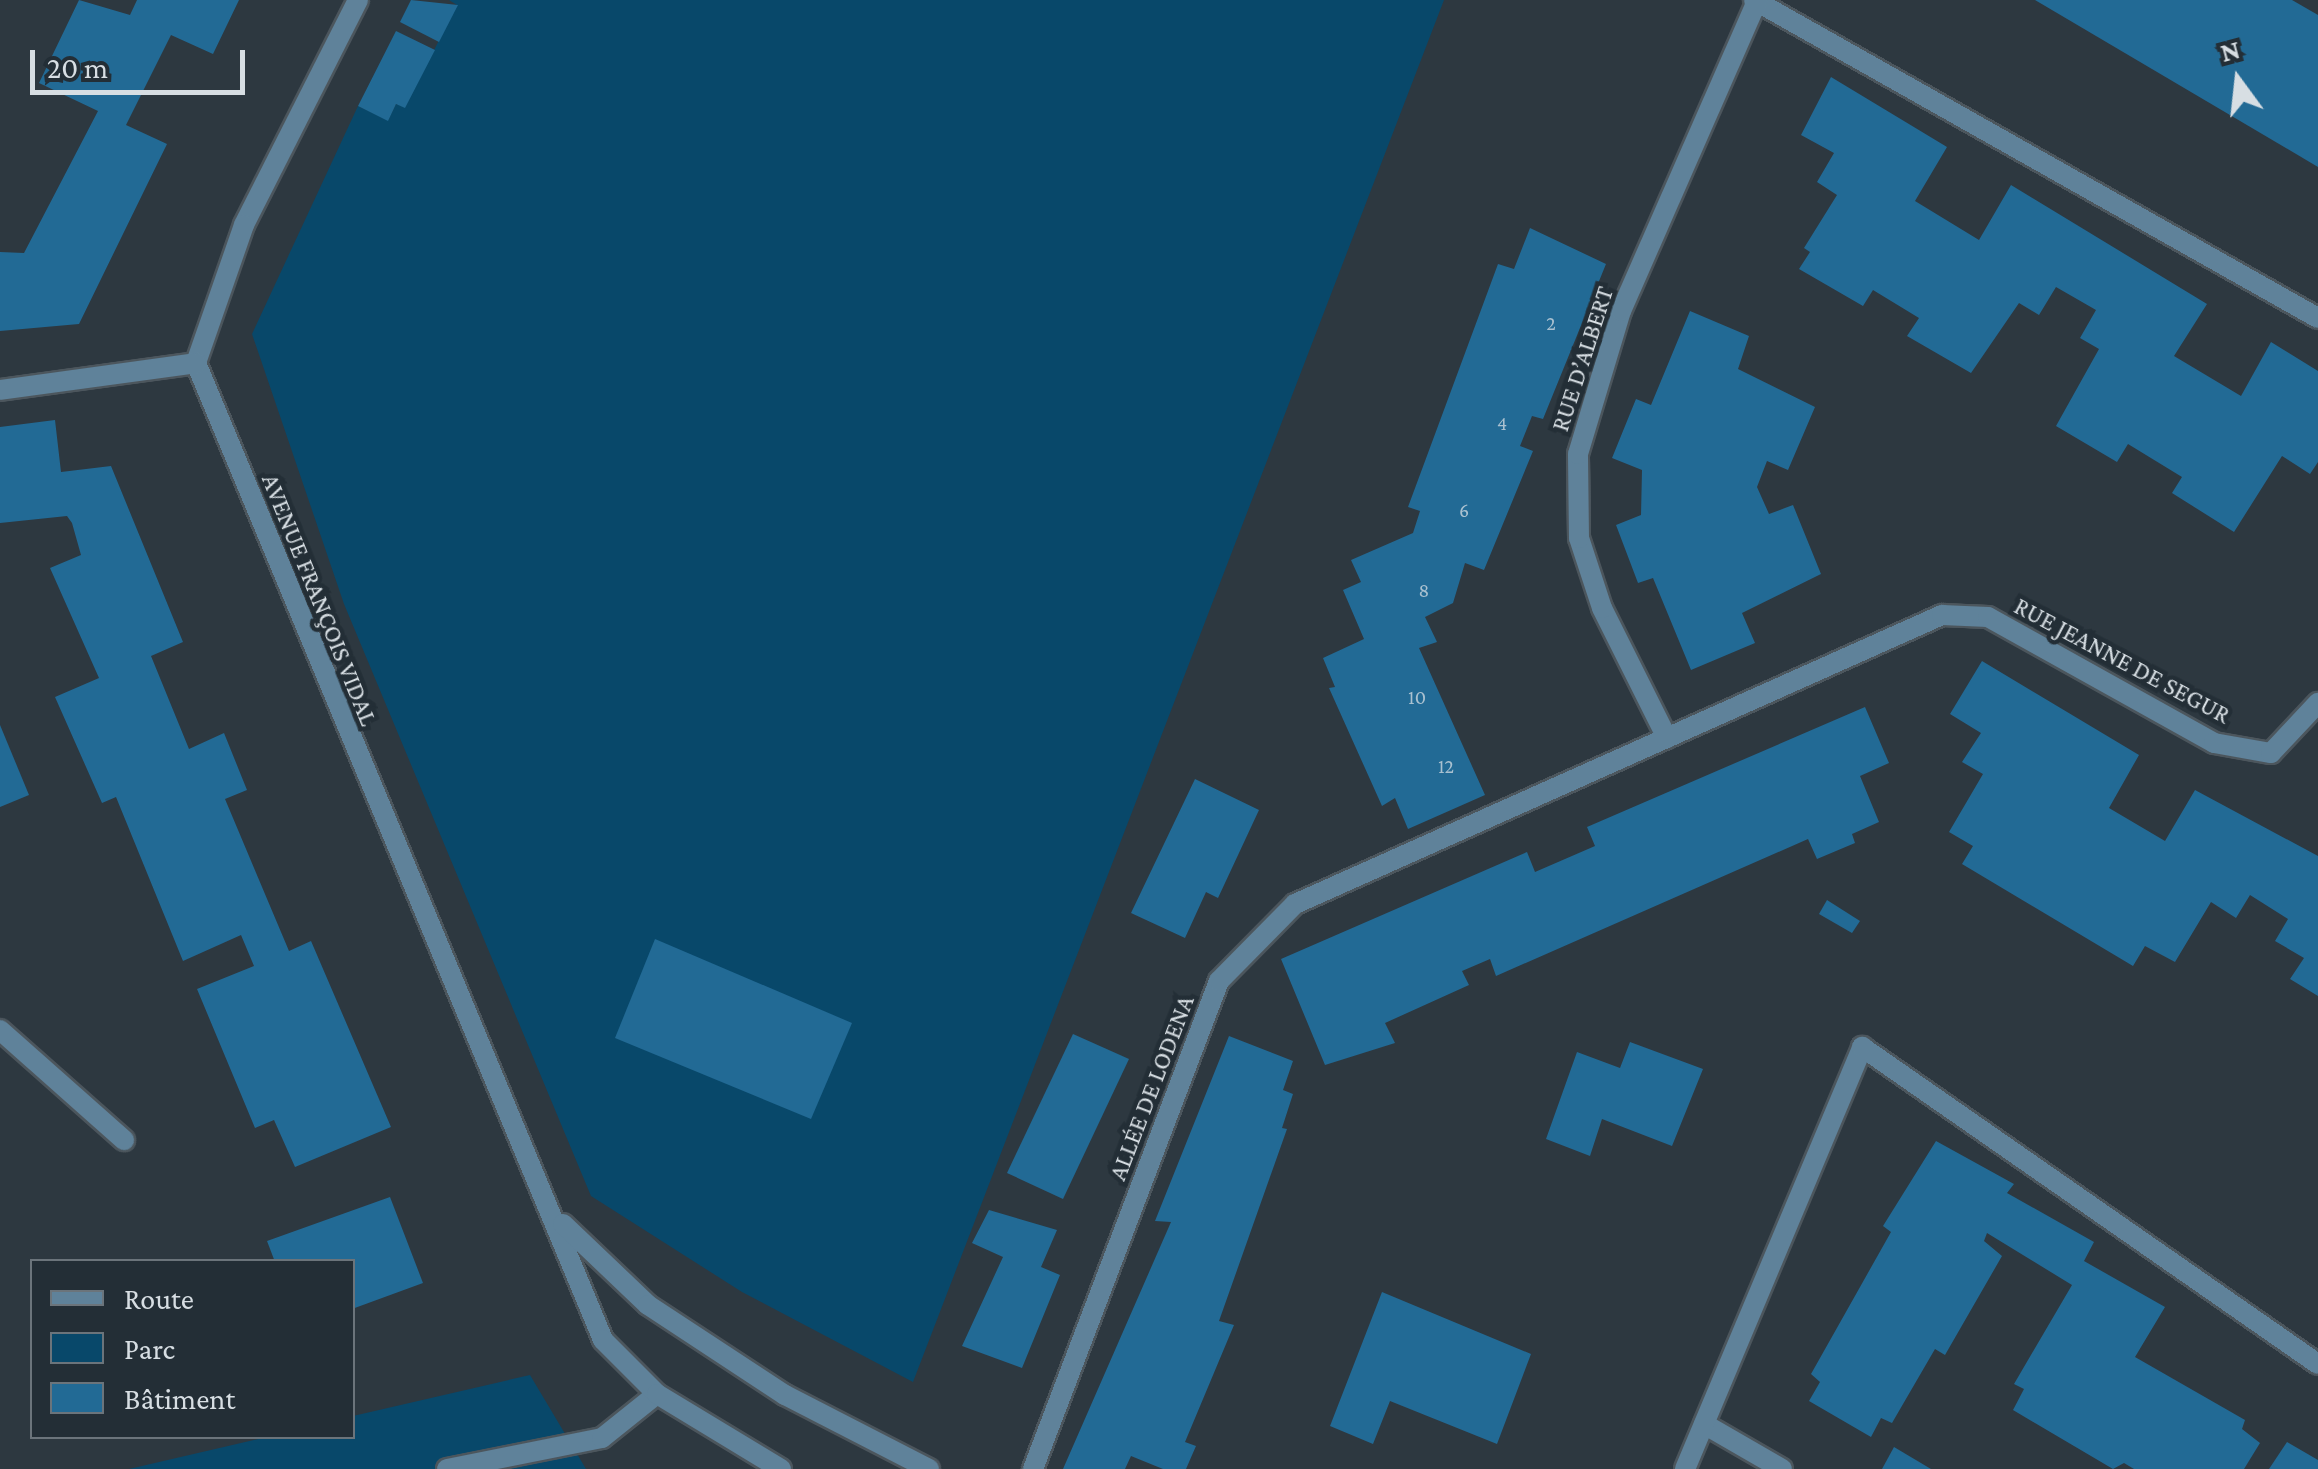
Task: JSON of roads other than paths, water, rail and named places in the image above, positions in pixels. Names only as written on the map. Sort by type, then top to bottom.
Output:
[{"type":"street","points":[[0,390],[196,363],[244,224],[358,0]]},
{"type":"street","points":[[1756,1],[2318,318]]},
{"type":"street","name":"RUE D’ALBERT","points":[[1666,738],[1602,608],[1579,538],[1578,454],[1621,311],[1756,1]]},
{"type":"street","name":"AVENUE FRANÇOIS VIDAL","points":[[196,363],[356,758],[558,1220],[603,1340],[657,1394],[781,1469]]},
{"type":"street","name":"RUE JEANNE DE SEGUR","points":[[1666,738],[1942,615],[1988,617],[2214,743],[2271,753],[2316,710]]},
{"type":"street","name":"ALLÉE DE LODENA","points":[[1033,1469],[1219,981],[1294,904],[1666,738]]},
{"type":"street","points":[[0,1030],[124,1140]]},
{"type":"street","points":[[1685,1469],[1862,1048],[2318,1364]]},
{"type":"street","name":"AVENUE FRANÇOIS VIDAL","points":[[558,1220],[648,1305],[784,1395],[928,1469]]},
{"type":"street","points":[[447,1469],[602,1438],[657,1394]]},
{"type":"street","points":[[1704,1424],[1782,1469]]}]
